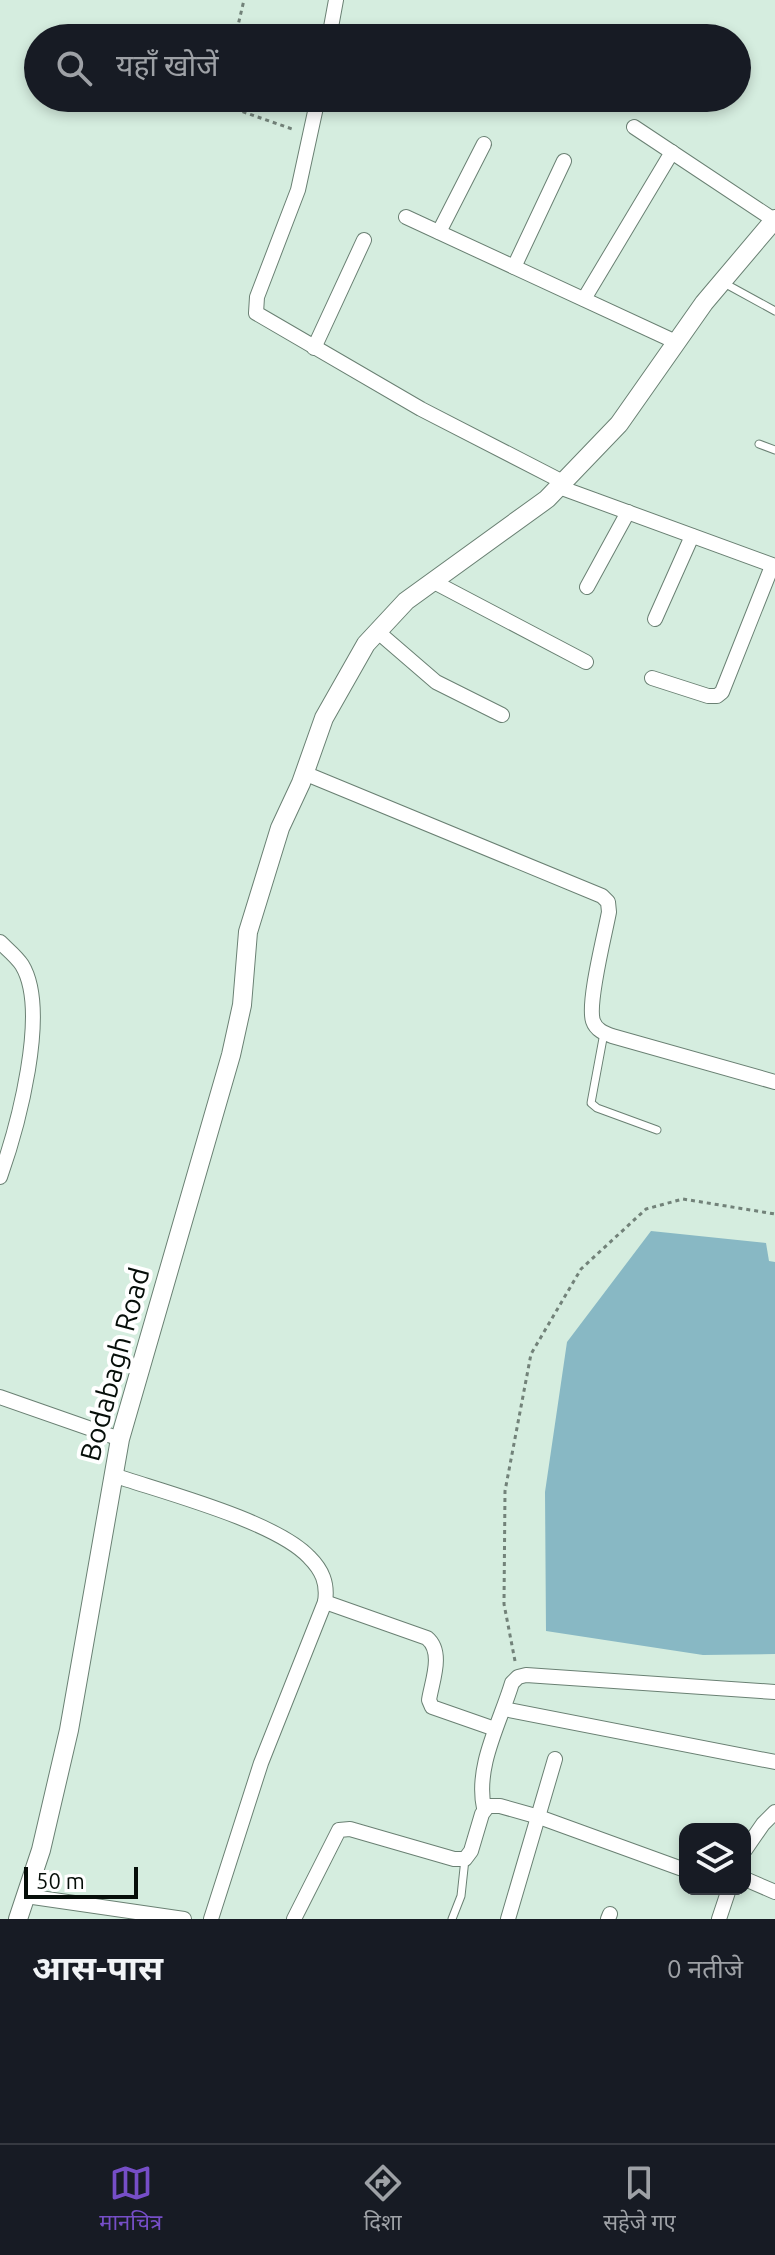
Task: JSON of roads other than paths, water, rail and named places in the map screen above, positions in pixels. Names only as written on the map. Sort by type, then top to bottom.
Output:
[{"type":"street","points":[[332,24],[336,0]]},
{"type":"street","points":[[315,112],[298,190],[257,297],[255,309],[262,318],[561,484],[692,536],[774,562],[722,692],[717,696],[708,696],[652,678]]},
{"type":"street","points":[[634,127],[775,219]]},
{"type":"street","points":[[439,232],[484,144]]},
{"type":"street","points":[[584,299],[672,152]]},
{"type":"street","points":[[514,267],[564,161]]},
{"type":"street","points":[[406,217],[676,342]]},
{"type":"street","name":"Bodabagh Road","points":[[18,1919],[45,1836],[69,1730],[120,1439],[231,1055],[242,1005],[248,932],[280,828],[303,778],[324,718],[366,644],[406,601],[547,499],[619,424],[676,342],[775,219]]},
{"type":"street","points":[[314,348],[364,240]]},
{"type":"street","points":[[587,587],[628,512]]},
{"type":"street","points":[[655,619],[692,536]]},
{"type":"street","points":[[434,582],[586,662]]},
{"type":"street","points":[[378,632],[436,682],[502,715]]},
{"type":"street","points":[[303,778],[606,898],[609,912],[591,1013],[596,1028],[604,1033],[775,1082]]},
{"type":"street","points":[[0,942],[21,964],[29,983],[33,1007],[28,1068],[13,1141],[0,1177]]},
{"type":"street","points":[[0,1397],[120,1439]]},
{"type":"street","points":[[113,1475],[247,1521],[285,1538],[307,1554],[326,1583],[325,1602],[261,1763],[211,1919]]},
{"type":"street","points":[[325,1602],[427,1638],[433,1643],[436,1656],[429,1700],[432,1707],[495,1729]]},
{"type":"street","points":[[294,1919],[336,1833],[342,1829],[454,1859],[465,1859],[471,1851],[484,1808],[483,1775],[495,1729],[512,1683],[518,1677],[526,1675],[775,1692]]},
{"type":"street","points":[[504,1709],[775,1762]]},
{"type":"street","points":[[508,1919],[555,1759]]},
{"type":"street","points":[[484,1808],[500,1806],[539,1817],[679,1868]]},
{"type":"street","points":[[751,1841],[775,1812]]},
{"type":"street","points":[[751,1882],[775,1892]]},
{"type":"street","points":[[719,1919],[727,1895]]},
{"type":"street","points":[[26,1896],[184,1919]]},
{"type":"lane","points":[[722,282],[775,311]]},
{"type":"lane","points":[[759,444],[775,450]]},
{"type":"lane","points":[[604,1033],[591,1103],[657,1130]]},
{"type":"lane","points":[[452,1919],[461,1896],[465,1859]]},
{"type":"water","points":[[651,1231],[766,1243],[769,1261],[775,1262],[775,1654],[703,1655],[546,1631],[545,1492],[567,1342]]}]
